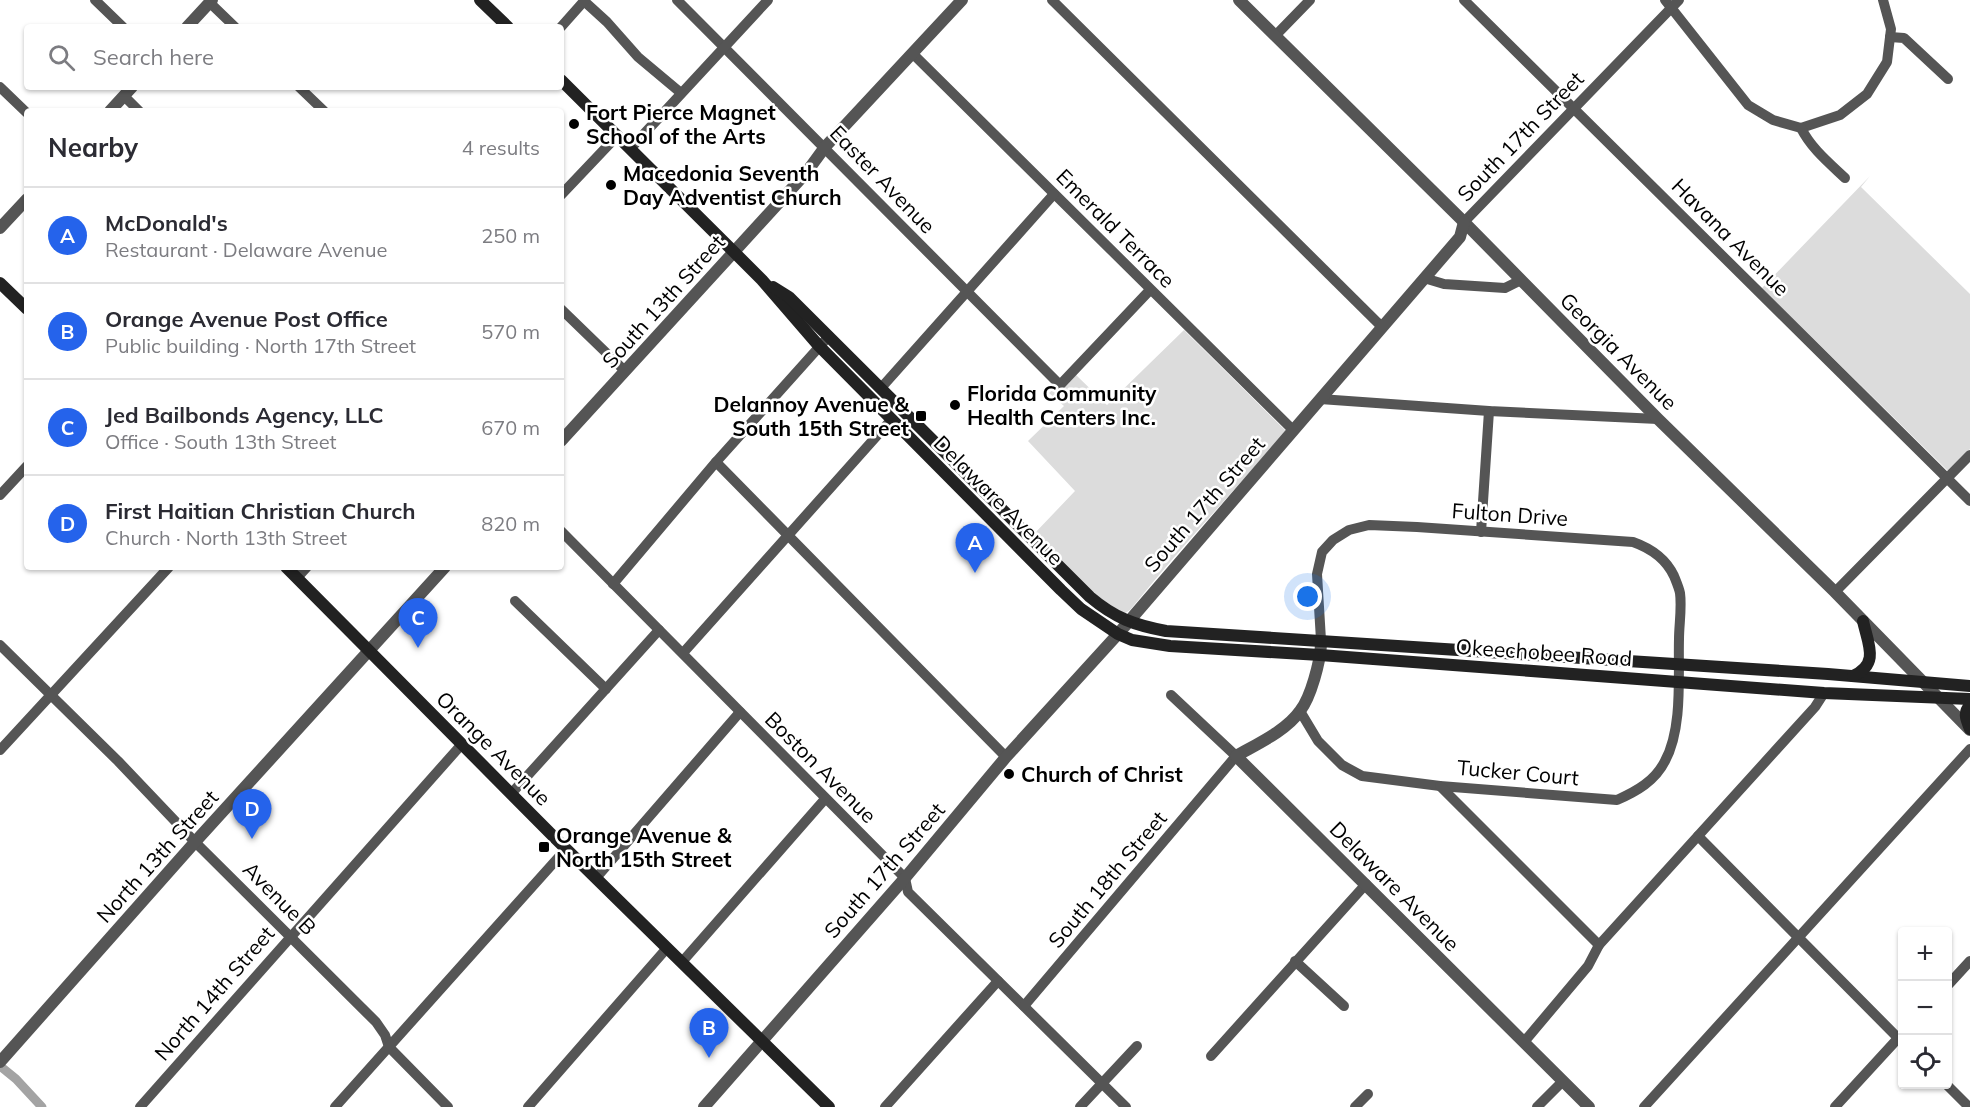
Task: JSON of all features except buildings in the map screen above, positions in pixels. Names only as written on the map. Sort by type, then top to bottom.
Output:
[{"type":"main road","points":[[480,0],[505,24]]},
{"type":"main road","name":"Delaware Avenue","points":[[564,83],[762,280],[819,346],[1081,609],[1118,634]]},
{"type":"main road","name":"Delaware Avenue","points":[[762,280],[789,297],[1090,597],[1105,610],[1128,622]]},
{"type":"main road","points":[[0,282],[24,306]]},
{"type":"main road","name":"Orange Avenue","points":[[289,570],[566,849],[829,1107]]},
{"type":"main road","points":[[1852,677],[1869,665],[1871,658],[1863,621]]},
{"type":"main road","name":"Okeechobee Road","points":[[1128,622],[1166,631],[1678,664],[1970,686]]},
{"type":"main road","name":"Okeechobee Road","points":[[1118,634],[1132,640],[1170,646],[1824,693],[1970,699]]},
{"type":"main road","points":[[1970,705],[1965,716],[1970,730]]},
{"type":"street","points":[[95,0],[120,24]]},
{"type":"street","points":[[564,24],[585,0],[638,57],[681,93]]},
{"type":"street","name":"Easter Avenue","points":[[678,0],[1060,385],[1150,290]]},
{"type":"street","points":[[630,149],[768,0]]},
{"type":"street","name":"South 13th Street","points":[[564,438],[806,173],[825,147],[962,0]]},
{"type":"street","points":[[1052,0],[1382,327]]},
{"type":"street","name":"Georgia Avenue","points":[[1239,0],[1464,222],[1658,419],[1835,592],[1970,730]]},
{"type":"street","points":[[1275,36],[1310,0]]},
{"type":"street","name":"Havana Avenue","points":[[1464,0],[1970,501]]},
{"type":"street","points":[[1672,2],[1748,105],[1773,120],[1801,128],[1840,116],[1867,94],[1887,62],[1891,29],[1883,0]]},
{"type":"street","points":[[190,24],[211,1],[233,24]]},
{"type":"street","name":"South 17th Street","points":[[704,1107],[905,878],[1006,757],[1118,634],[1460,237],[1464,222],[1672,2]]},
{"type":"street","points":[[1890,37],[1904,38],[1948,79]]},
{"type":"street","name":"Emerald Terrace","points":[[912,53],[1293,430]]},
{"type":"street","points":[[0,87],[24,110]]},
{"type":"street","points":[[302,90],[321,108]]},
{"type":"street","points":[[113,108],[128,92],[137,108]]},
{"type":"street","points":[[1801,128],[1807,140],[1821,156],[1845,178]]},
{"type":"street","points":[[564,192],[617,136]]},
{"type":"street","points":[[880,388],[1054,194]]},
{"type":"street","points":[[0,228],[24,202]]},
{"type":"street","points":[[1424,278],[1444,284],[1506,288],[1521,280]]},
{"type":"street","points":[[564,312],[625,371]]},
{"type":"street","points":[[613,584],[716,462],[829,336]]},
{"type":"street","points":[[1320,399],[1489,411],[1658,419]]},
{"type":"street","points":[[1481,532],[1489,411]]},
{"type":"street","points":[[683,653],[891,420]]},
{"type":"street","points":[[1835,592],[1970,455]]},
{"type":"street","points":[[716,462],[1006,757]]},
{"type":"street","points":[[0,495],[24,469]]},
{"type":"street","name":"Fulton Drive","points":[[1321,640],[1317,574],[1322,552],[1333,540],[1349,530],[1369,525],[1633,542],[1649,548],[1674,575],[1680,593],[1678,664],[1680,681]]},
{"type":"street","name":"Boston Avenue","points":[[564,534],[905,878],[908,892],[1126,1107]]},
{"type":"street","points":[[0,750],[166,570]]},
{"type":"street","points":[[297,578],[304,570]]},
{"type":"street","points":[[369,650],[442,570]]},
{"type":"street","points":[[515,601],[606,689]]},
{"type":"street","points":[[511,794],[659,630]]},
{"type":"street","name":"South 18th Street","points":[[1024,1006],[1236,756],[1274,735],[1300,711],[1313,681],[1320,655],[1321,640]]},
{"type":"street","name":"Avenue B","points":[[0,645],[376,1022],[385,1035],[389,1047],[448,1107]]},
{"type":"street","name":"North 13th Street","points":[[0,1061],[369,650]]},
{"type":"street","name":"Tucker Court","points":[[1300,711],[1318,741],[1342,765],[1362,776],[1440,786],[1617,800],[1633,793],[1651,780],[1664,763],[1672,747],[1680,681]]},
{"type":"street","points":[[1524,1042],[1588,966],[1599,945],[1815,707],[1824,693]]},
{"type":"street","name":"Delaware Avenue","points":[[1171,695],[1366,884],[1589,1107]]},
{"type":"street","points":[[596,878],[740,712]]},
{"type":"street","name":"North 14th Street","points":[[140,1107],[462,744]]},
{"type":"street","points":[[1644,1107],[1970,749]]},
{"type":"street","points":[[1440,786],[1599,945]]},
{"type":"street","points":[[682,962],[825,799]]},
{"type":"street","points":[[1698,836],[1898,1035]]},
{"type":"street","points":[[335,1107],[566,849]]},
{"type":"street","points":[[1211,1056],[1366,884]]},
{"type":"street","points":[[528,1107],[667,948]]},
{"type":"street","points":[[1951,981],[1970,961]]},
{"type":"street","points":[[1295,962],[1344,1006]]},
{"type":"street","points":[[885,1107],[998,981]]},
{"type":"street","points":[[1835,1107],[1898,1041]]},
{"type":"street","points":[[1080,1107],[1137,1046]]},
{"type":"street","points":[[1537,1107],[1563,1081]]},
{"type":"street","points":[[1951,1089],[1969,1107]]},
{"type":"street","points":[[1355,1107],[1368,1094]]},
{"type":"shaded area","points":[[1870,176],[1861,187],[1970,294],[1970,449],[1948,471],[1762,288]]},
{"type":"shaded area","points":[[1184,330],[1286,431],[1130,610],[1124,614],[1093,593],[1034,534],[1075,491],[1028,441],[1064,406],[1049,393],[1055,387],[1060,391],[1076,375],[1107,405]]},
{"type":"waterway","points":[[0,1066],[16,1079],[42,1107]]},
{"type":"place","name":"Fort Pierce Magnet School of the Arts","points":[[574,124]]},
{"type":"place","name":"Macedonia Seventh Day Adventist Church","points":[[611,185]]},
{"type":"place","name":"Florida Community Health Centers Inc.","points":[[955,405]]},
{"type":"place","name":"Delannoy Avenue & South 15th Street","points":[[921,416]]},
{"type":"place","name":"McDonald's","points":[[975,573]]},
{"type":"place","name":"Jed Bailbonds Agency, LLC","points":[[418,648]]},
{"type":"place","name":"Church of Christ","points":[[1009,774]]},
{"type":"place","name":"First Haitian Christian Church","points":[[252,839]]},
{"type":"place","name":"Orange Avenue & North 15th Street","points":[[544,847]]},
{"type":"place","name":"Orange Avenue Post Office","points":[[709,1058]]}]
